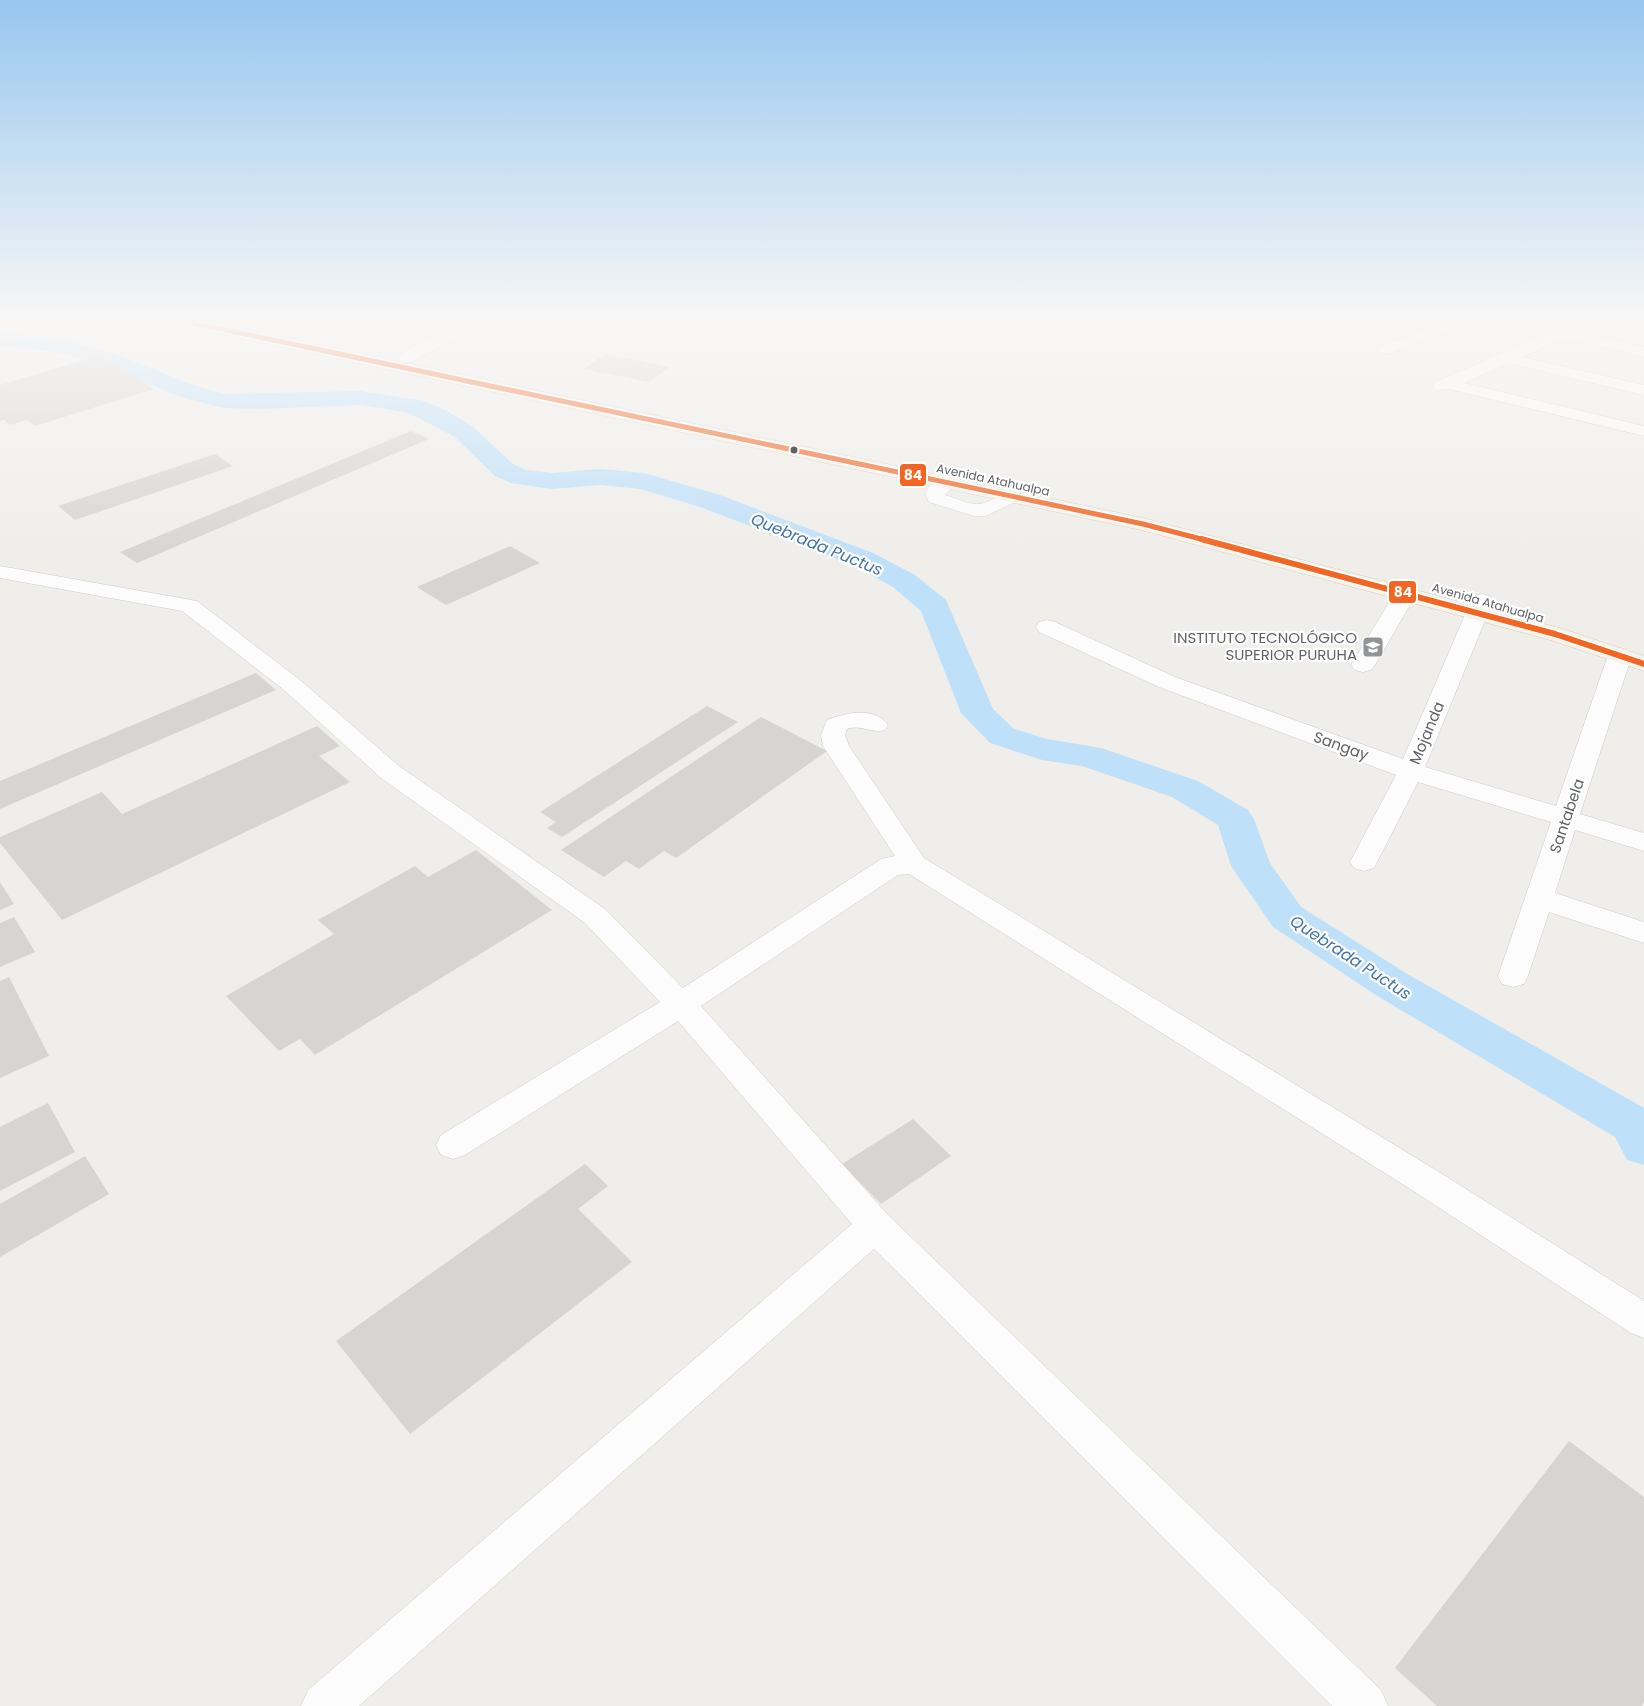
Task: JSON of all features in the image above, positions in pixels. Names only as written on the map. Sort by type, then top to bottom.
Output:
[{"type":"main road","name":"Avenida Atahualpa","points":[[579,399],[950,476],[1025,494],[1151,514],[1406,593],[1560,622],[1636,656]]},
{"type":"main road","name":"Avenida Atahualpa","points":[[584,399],[634,410]]},
{"type":"main road","name":"Avenida Atahualpa","points":[[1237,542],[1479,607]]},
{"type":"street","points":[[1498,399],[1644,431]]},
{"type":"street","points":[[950,476],[935,493],[936,498],[974,510],[986,510],[1025,494]]},
{"type":"street","points":[[0,572],[189,606],[292,685],[390,772],[595,916],[681,1004],[875,1226],[1365,1706]]},
{"type":"street","points":[[1363,665],[1406,593]]},
{"type":"street","name":"Mojanda","points":[[1364,862],[1411,771],[1479,607]]},
{"type":"street","name":"Sangay","points":[[1047,627],[1167,682],[1411,771],[1566,820],[1644,842]]},
{"type":"street","name":"Santabela","points":[[1513,976],[1566,820],[1636,656]]},
{"type":"street","points":[[876,725],[866,720],[849,720],[836,725],[833,735],[836,746],[914,864],[1427,1182],[1644,1321]]},
{"type":"street","points":[[453,1145],[681,1004],[891,866],[914,864]]},
{"type":"street","points":[[1539,898],[1644,933]]},
{"type":"street","points":[[324,1706],[875,1226]]},
{"type":"building","points":[[0,399],[123,399],[35,426],[27,420],[10,425],[4,420],[0,421]]},
{"type":"building","points":[[411,431],[429,439],[137,563],[120,552]]},
{"type":"building","points":[[215,454],[233,466],[75,520],[58,506]]},
{"type":"building","points":[[510,546],[540,563],[446,605],[417,587]]},
{"type":"building","points":[[256,673],[276,690],[0,809],[0,781]]},
{"type":"building","points":[[707,706],[738,722],[562,837],[547,828],[556,822],[540,812]]},
{"type":"building","points":[[761,717],[827,751],[676,858],[664,851],[639,869],[626,861],[604,877],[561,850]]},
{"type":"building","points":[[317,726],[340,746],[319,756],[350,782],[62,920],[0,843],[0,837],[102,792],[122,814]]},
{"type":"building","points":[[476,850],[552,910],[315,1055],[300,1039],[279,1051],[226,996],[334,934],[318,920],[415,866],[428,877]]},
{"type":"building","points":[[0,882],[14,904],[0,910]]},
{"type":"building","points":[[14,917],[35,952],[0,967],[0,923]]},
{"type":"building","points":[[9,977],[49,1056],[0,1078],[0,981]]},
{"type":"building","points":[[48,1103],[75,1152],[0,1191],[0,1127]]},
{"type":"building","points":[[913,1119],[951,1156],[881,1204],[842,1164]]},
{"type":"building","points":[[85,1156],[109,1194],[0,1257],[0,1204]]},
{"type":"building","points":[[585,1164],[608,1186],[578,1209],[632,1262],[410,1434],[336,1341]]},
{"type":"building","points":[[1569,1441],[1644,1497],[1644,1702],[1642,1706],[1437,1706],[1395,1668]]},
{"type":"waterway","name":"Quebrada Puctus","points":[[214,399],[223,401],[259,402],[345,399]]},
{"type":"waterway","name":"Quebrada Puctus","points":[[365,399],[415,406],[436,415],[464,432],[504,470],[521,477],[552,481],[600,477],[644,481],[710,501],[863,559],[904,581],[935,607],[978,713],[1002,736],[1042,749],[1088,756],[1185,789],[1235,819],[1251,866],[1287,917],[1394,986],[1632,1124],[1644,1146]]},
{"type":"transit line","name":"84","points":[[550,399],[1143,524],[1555,634],[1644,664]]},
{"type":"place","name":"INSTITUTO TECNOLÓGICO SUPERIOR PURUHA","points":[[1373,647]]}]
